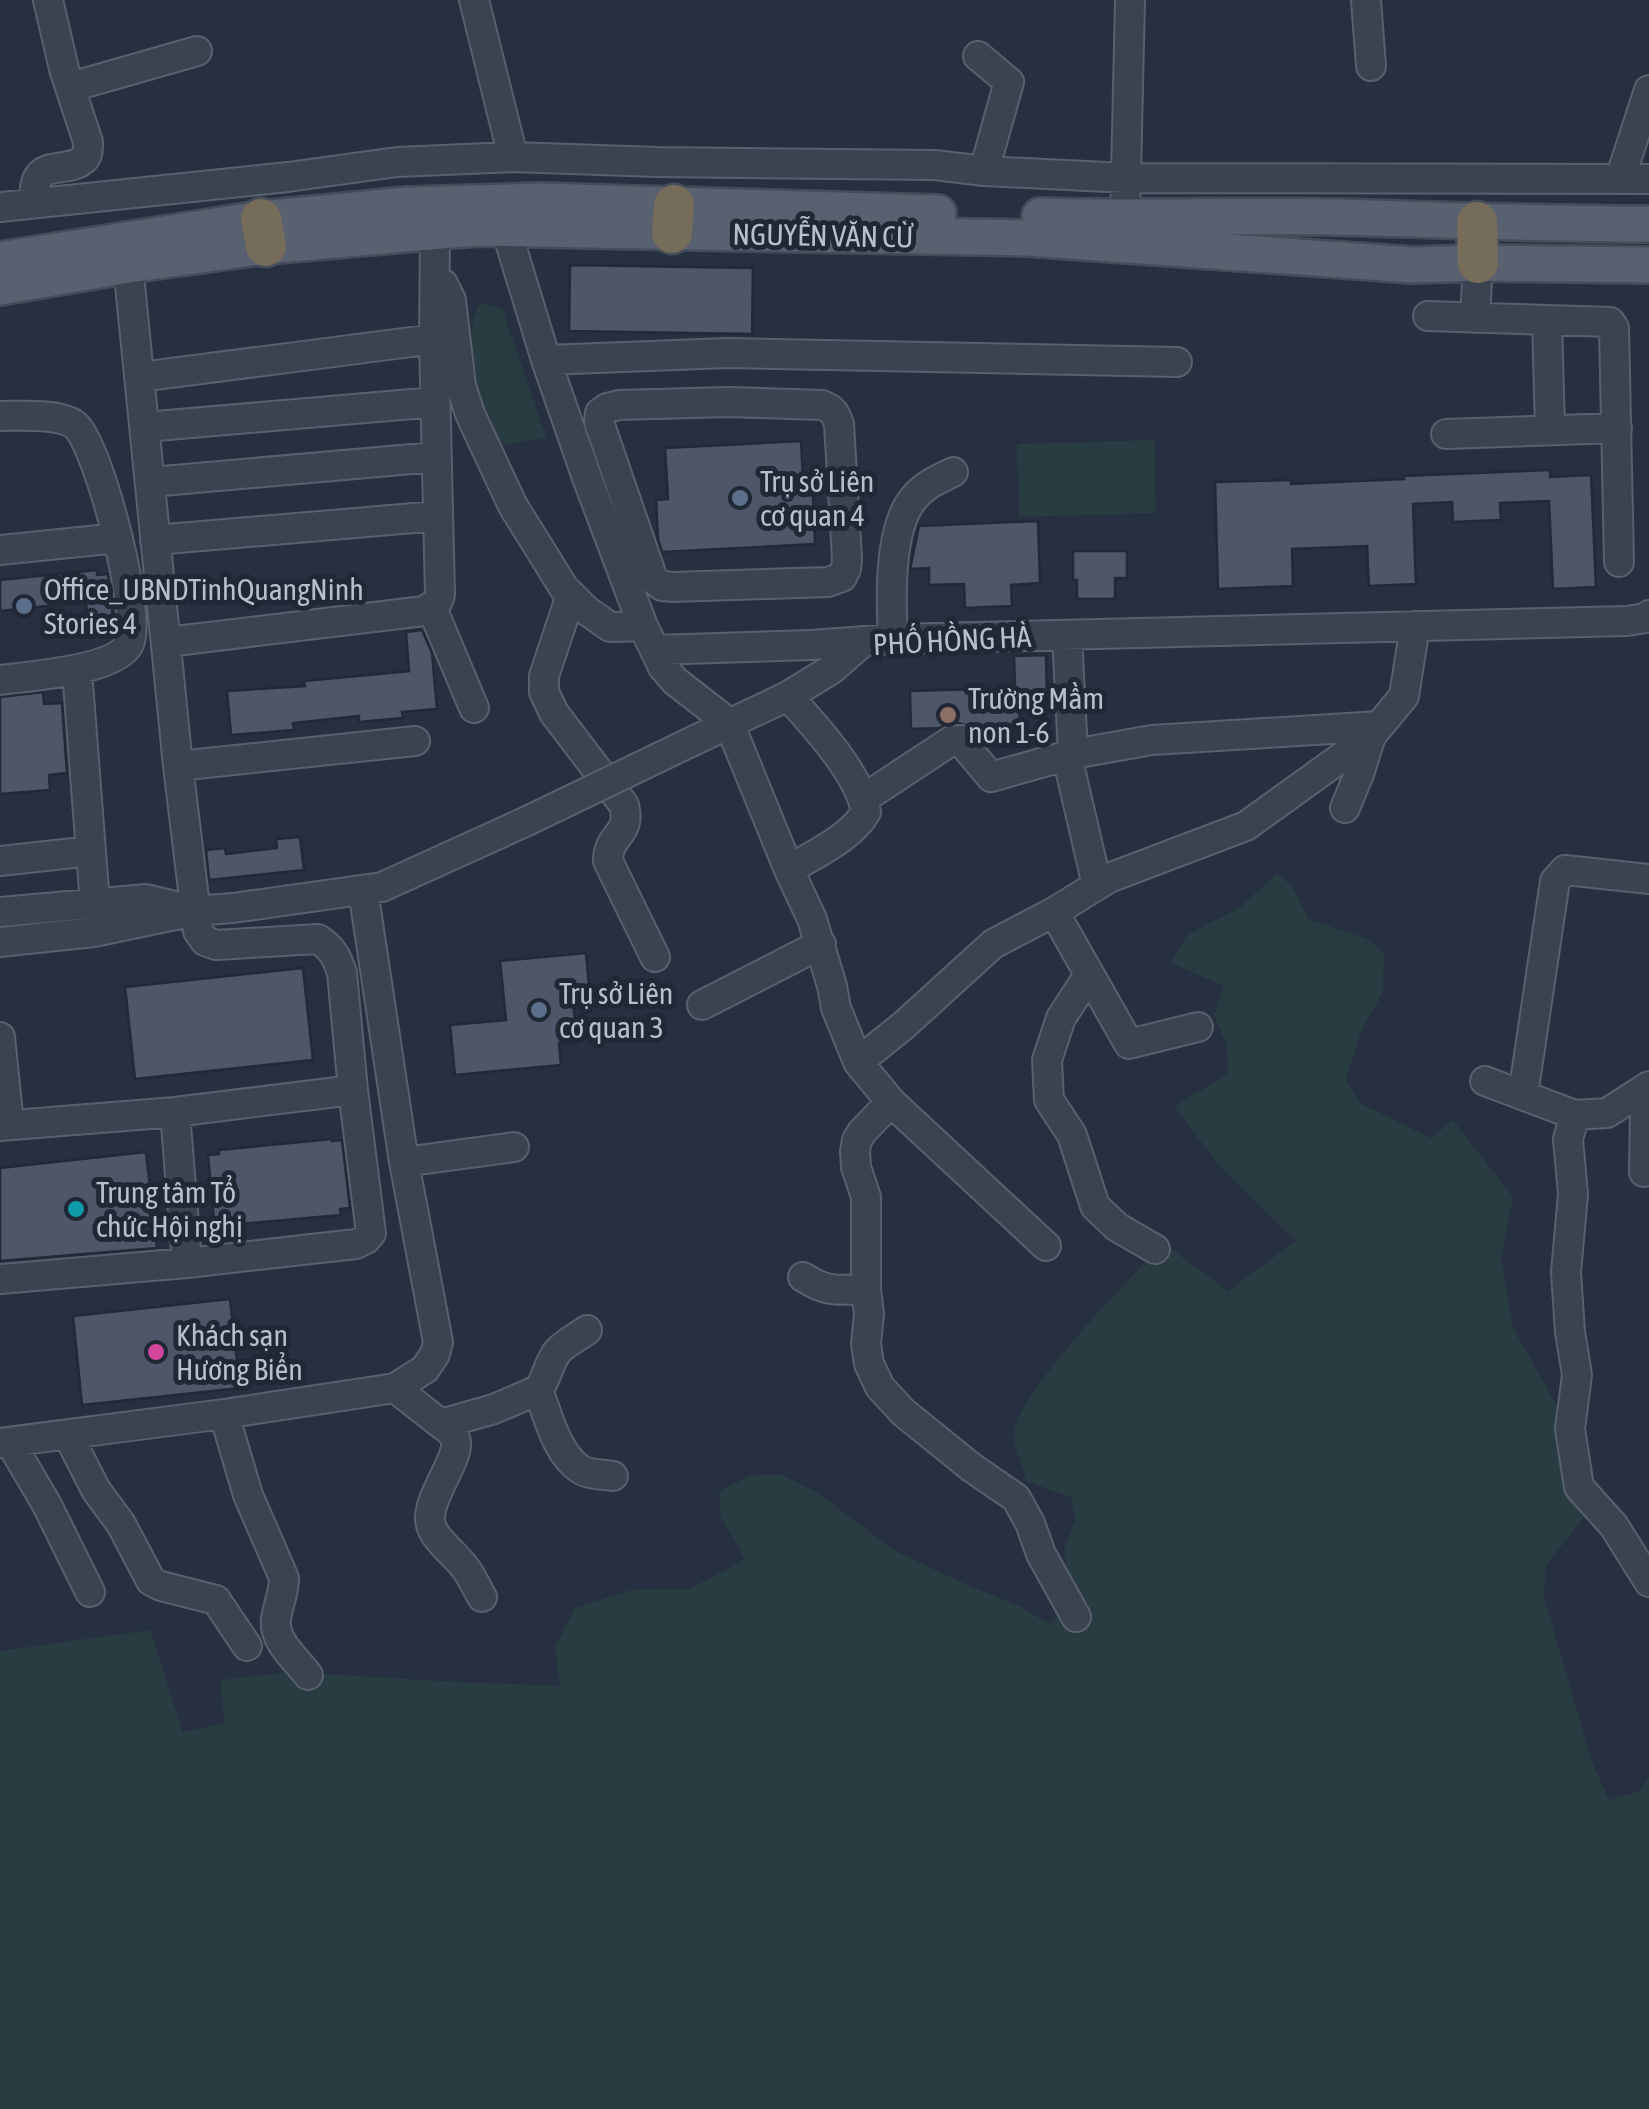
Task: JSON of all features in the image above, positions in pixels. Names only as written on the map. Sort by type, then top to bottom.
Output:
[{"type":"highway","points":[[1477,222],[1478,263]]},
{"type":"main road","name":"NGUYỄN VĂN CỪ","points":[[0,287],[128,265],[264,232],[408,205],[540,201],[673,219],[1414,265],[1649,265]]},
{"type":"main road","name":"NGUYỄN VĂN CỪ","points":[[0,260],[264,232],[506,229],[673,219],[1334,217],[1649,224]]},
{"type":"street","points":[[35,202],[36,180],[52,168],[85,158],[88,142],[64,69],[48,0]]},
{"type":"street","points":[[474,0],[514,157]]},
{"type":"street","points":[[1366,0],[1371,66]]},
{"type":"street","points":[[1125,218],[1127,1]]},
{"type":"street","points":[[71,87],[197,51]]},
{"type":"street","points":[[978,56],[1009,82],[984,171]]},
{"type":"street","points":[[1620,180],[1649,90]]},
{"type":"street","points":[[0,207],[397,162],[514,157],[935,165],[1127,178],[1649,180]]},
{"type":"street","points":[[506,229],[586,475],[649,638],[663,667],[675,681],[729,723],[812,919],[836,1008],[858,1062],[891,1102],[1046,1246]]},
{"type":"street","points":[[167,642],[424,611],[438,603],[435,230]]},
{"type":"street","points":[[1474,318],[1478,263]]},
{"type":"street","points":[[0,1279],[187,1264],[356,1244],[372,1232],[338,958],[318,939],[216,945],[198,932],[128,265]]},
{"type":"street","points":[[434,270],[451,300],[461,386],[470,414],[513,506],[564,588],[586,610],[610,627],[649,638],[810,646],[864,641]]},
{"type":"street","points":[[1428,316],[1610,322],[1614,328],[1618,428],[1619,562]]},
{"type":"street","points":[[1547,320],[1550,430]]},
{"type":"street","points":[[140,377],[434,338]]},
{"type":"street","points":[[546,360],[728,353],[1177,362]]},
{"type":"street","points":[[728,353],[729,402]]},
{"type":"street","points":[[145,427],[435,402]]},
{"type":"street","points":[[729,402],[822,405],[835,413],[839,424],[847,559],[842,576],[828,582],[673,588],[654,579],[599,422],[600,413],[619,405],[729,402]]},
{"type":"street","points":[[0,416],[40,416],[66,420],[76,426],[101,477],[133,615],[130,643],[117,656],[78,670],[0,680]]},
{"type":"street","points":[[1446,434],[1618,428]]},
{"type":"street","points":[[151,482],[436,457]]},
{"type":"street","points":[[893,638],[899,523],[914,497],[928,484],[953,472]]},
{"type":"street","points":[[155,540],[436,516]]},
{"type":"street","points":[[0,550],[118,538]]},
{"type":"street","points":[[0,573],[33,547]]},
{"type":"street","points":[[571,595],[548,661],[544,692],[554,712],[624,805],[627,818],[612,842],[608,860],[655,958]]},
{"type":"street","points":[[432,608],[474,708]]},
{"type":"street","name":"PHỐ HỒNG HÀ","points":[[0,942],[94,932],[194,911],[395,883],[788,696],[832,669],[864,641],[1628,621],[1649,615]]},
{"type":"street","points":[[858,1062],[993,944],[1108,878],[1246,826],[1375,731],[1404,696],[1415,626]]},
{"type":"street","points":[[1068,635],[1070,755],[1097,885]]},
{"type":"street","points":[[78,670],[96,904]]},
{"type":"street","points":[[788,696],[824,736],[863,799],[866,812],[858,823],[788,870]]},
{"type":"street","points":[[863,799],[952,741],[960,740],[968,747],[992,776],[1070,755],[1152,740],[1375,731]]},
{"type":"street","points":[[1345,808],[1375,731]]},
{"type":"street","points":[[178,766],[415,742]]},
{"type":"street","points":[[0,861],[92,850]]},
{"type":"street","points":[[1524,1095],[1555,881],[1565,870],[1649,879]]},
{"type":"street","points":[[90,1592],[47,1505],[5,1442],[395,1388],[425,1368],[434,1354],[438,1342],[404,1162],[363,890]]},
{"type":"street","name":"PHỐ HỒNG HÀ","points":[[0,912],[146,899],[194,911]]},
{"type":"street","points":[[1054,912],[1129,1044],[1198,1027]]},
{"type":"street","points":[[702,1005],[821,944]]},
{"type":"street","points":[[1089,975],[1061,1018],[1047,1060],[1049,1100],[1072,1135],[1095,1206],[1117,1227],[1154,1249]]},
{"type":"street","points":[[0,1037],[4,1125],[175,1112],[353,1090]]},
{"type":"street","points":[[1485,1080],[1576,1115],[1608,1113],[1649,1087]]},
{"type":"street","points":[[1644,1172],[1649,1087]]},
{"type":"street","points":[[891,1102],[862,1132],[855,1151],[866,1198],[869,1364],[880,1386],[904,1412],[1016,1498],[1076,1617]]},
{"type":"street","points":[[175,1112],[187,1264]]},
{"type":"street","points":[[1576,1115],[1568,1138],[1573,1194],[1566,1272],[1578,1375],[1570,1429],[1579,1487],[1614,1526],[1649,1582]]},
{"type":"street","points":[[404,1162],[514,1147]]},
{"type":"street","points":[[803,1277],[820,1288],[866,1289]]},
{"type":"street","points":[[441,1424],[494,1409],[538,1390],[558,1351],[587,1330]]},
{"type":"street","points":[[395,1388],[456,1439],[430,1522],[482,1596]]},
{"type":"street","points":[[538,1390],[569,1458],[589,1473],[613,1476]]},
{"type":"street","points":[[224,1414],[248,1496],[284,1578],[276,1634],[308,1675]]},
{"type":"street","points":[[68,1435],[96,1490],[121,1524],[152,1581],[216,1600],[248,1646]]},
{"type":"green space","points":[[480,303],[502,308],[546,438],[504,445],[486,432],[469,375],[473,318]]},
{"type":"green space","points":[[1154,440],[1156,513],[1019,517],[1017,444]]},
{"type":"green space","points":[[1277,874],[1292,886],[1308,919],[1367,939],[1384,953],[1383,992],[1361,1031],[1346,1080],[1361,1104],[1431,1138],[1453,1120],[1513,1197],[1501,1258],[1513,1328],[1557,1406],[1595,1504],[1546,1565],[1544,1598],[1592,1762],[1609,1800],[1640,1791],[1649,1777],[1649,2109],[0,2109],[0,1651],[150,1630],[183,1732],[225,1723],[220,1680],[293,1672],[560,1686],[555,1647],[575,1608],[632,1590],[690,1589],[745,1559],[721,1517],[719,1491],[750,1476],[780,1474],[818,1493],[895,1551],[1020,1606],[1049,1624],[1072,1601],[1064,1549],[1075,1521],[1072,1498],[1027,1481],[1017,1452],[1014,1436],[1019,1417],[1033,1393],[1077,1337],[1163,1243],[1228,1291],[1296,1241],[1221,1168],[1174,1106],[1228,1074],[1227,1046],[1214,1015],[1224,986],[1171,963],[1187,935],[1239,908]]},
{"type":"building","points":[[570,265],[753,268],[752,334],[569,331]]},
{"type":"building","name":"Trụ sở Liên cơ quan 4","points":[[801,441],[804,496],[813,495],[815,544],[662,552],[656,500],[668,499],[665,448]]},
{"type":"building","points":[[1550,470],[1550,477],[1591,475],[1596,587],[1553,589],[1549,501],[1500,503],[1501,520],[1453,522],[1452,502],[1413,504],[1416,584],[1369,586],[1367,546],[1292,549],[1293,586],[1218,589],[1215,482],[1291,480],[1291,484]]},
{"type":"building","points":[[1038,521],[1040,583],[1011,585],[1012,606],[965,608],[964,584],[929,585],[929,568],[910,569],[919,526]]},
{"type":"building","points":[[1073,551],[1127,551],[1127,578],[1115,578],[1115,599],[1077,599]]},
{"type":"building","name":"Office_UBNDTinhQuangNinh Stories 4","points":[[97,570],[97,575],[108,574],[113,633],[89,636],[86,602],[0,611],[0,580]]},
{"type":"building","points":[[422,630],[432,653],[437,709],[402,712],[403,718],[359,722],[359,716],[293,723],[294,730],[231,735],[227,691],[305,686],[304,681],[409,671],[406,632]]},
{"type":"building","points":[[1046,655],[1047,699],[1019,699],[1020,726],[972,727],[958,723],[911,729],[910,691],[1015,688],[1014,656]]},
{"type":"building","points":[[43,692],[44,704],[62,703],[67,773],[49,775],[50,790],[0,794],[0,697]]},
{"type":"building","points":[[300,837],[304,870],[209,880],[206,850],[225,848],[226,854],[277,848],[276,839]]},
{"type":"building","name":"Trụ sở Liên cơ quan 3","points":[[586,953],[590,998],[573,1000],[577,1042],[559,1043],[561,1065],[455,1075],[450,1025],[506,1020],[500,961]]},
{"type":"building","points":[[303,968],[313,1060],[135,1079],[125,987]]},
{"type":"building","points":[[342,1140],[350,1208],[340,1209],[341,1215],[227,1225],[226,1221],[214,1222],[208,1155],[219,1154],[219,1150]]},
{"type":"building","name":"Trung tâm Tổ chức Hội nghị","points":[[146,1152],[157,1248],[0,1261],[0,1168]]},
{"type":"building","name":"Khách sạn Hương Biển","points":[[230,1299],[240,1388],[82,1405],[73,1316]]},
{"type":"place","name":"Trụ sở Liên cơ quan 4","points":[[740,498]]},
{"type":"place","name":"Office_UBNDTinhQuangNinh Stories 4","points":[[24,606]]},
{"type":"place","name":"Trường Mầm non 1-6","points":[[948,715]]},
{"type":"place","name":"Trụ sở Liên cơ quan 3","points":[[539,1010]]},
{"type":"place","name":"Trung tâm Tổ chức Hội nghị","points":[[76,1209]]},
{"type":"place","name":"Khách sạn Hương Biển","points":[[156,1352]]}]
